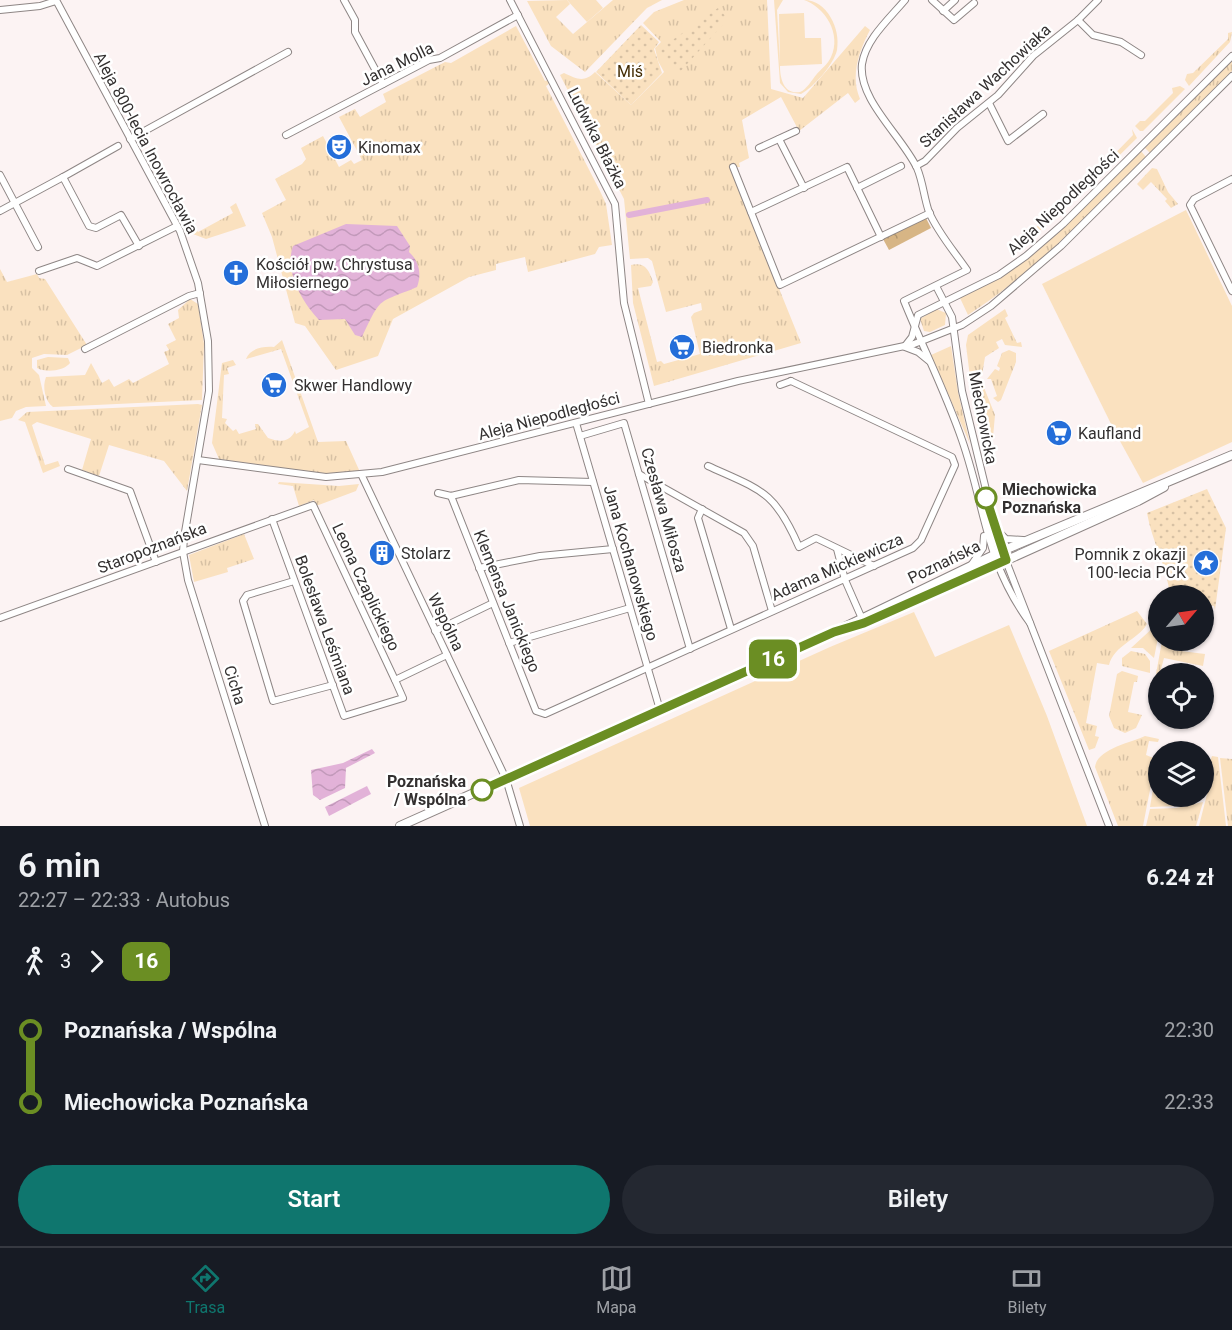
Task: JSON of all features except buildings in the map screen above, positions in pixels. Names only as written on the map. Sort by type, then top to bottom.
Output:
[{"type":"main road","name":"Poznańska","points":[[400,826],[863,620],[994,560],[1002,551],[1232,455]]},
{"type":"main road","name":"Poznańska","points":[[863,620],[970,566],[994,560],[1006,560],[1154,494],[1169,483]]},
{"type":"street","points":[[15,0],[16,9]]},
{"type":"street","points":[[344,0],[355,20],[355,32],[383,84]]},
{"type":"street","name":"Ludwika Błażka","points":[[510,0],[615,204],[624,303],[649,404]]},
{"type":"street","points":[[905,0],[870,41],[865,51],[862,79],[867,94],[916,166],[930,213],[967,270],[936,286]]},
{"type":"street","points":[[932,0],[954,20],[974,3]]},
{"type":"street","points":[[943,11],[955,0]]},
{"type":"street","name":"Stanisława Wachowiaka","points":[[916,166],[989,103],[1034,56],[1078,20],[1098,0]]},
{"type":"street","points":[[0,10],[56,1]]},
{"type":"street","name":"Aleja 800-lecia Inowrocławia","points":[[56,1],[177,226],[190,258],[200,293],[208,341],[209,383],[183,552]]},
{"type":"street","name":"Jana Molla","points":[[286,135],[429,60],[440,58],[518,15]]},
{"type":"street","points":[[1078,20],[1093,35],[1121,42],[1142,55]]},
{"type":"street","points":[[130,139],[288,52]]},
{"type":"street","name":"Aleja Niepodległości","points":[[905,347],[912,337],[918,315],[999,275],[1050,236],[1232,56]]},
{"type":"street","name":"Aleja Niepodległości","points":[[198,460],[309,476],[362,476],[789,369],[922,342],[954,328],[991,306],[1061,246],[1232,76]]},
{"type":"street","points":[[989,103],[1008,141],[1043,114]]},
{"type":"street","points":[[759,148],[796,131]]},
{"type":"street","points":[[779,139],[804,188]]},
{"type":"street","points":[[0,211],[64,180],[118,146]]},
{"type":"street","points":[[858,188],[901,166]]},
{"type":"street","points":[[733,167],[780,285],[930,213]]},
{"type":"street","points":[[751,212],[847,167],[881,237]]},
{"type":"street","points":[[0,175],[38,247]]},
{"type":"street","points":[[1232,179],[1191,203],[1232,291]]},
{"type":"street","points":[[64,180],[89,226],[96,228],[121,215],[139,246]]},
{"type":"street","points":[[39,271],[77,258],[97,266],[177,226]]},
{"type":"street","name":"Miechowicka","points":[[1030,623],[1015,602],[994,560],[963,443],[904,301],[936,286],[945,302],[954,328],[962,391],[1002,551],[1109,826]]},
{"type":"street","points":[[85,349],[189,296],[200,293]]},
{"type":"street","points":[[905,347],[918,352],[931,364]]},
{"type":"street","points":[[780,385],[790,381],[789,369]]},
{"type":"street","name":"Adama Mickiewicza","points":[[541,712],[545,714],[845,580],[913,548],[921,540],[955,465],[952,457],[790,381]]},
{"type":"street","name":"Jana Kochanowskiego","points":[[576,423],[660,710]]},
{"type":"street","name":"Czesława Miłosza","points":[[580,436],[624,423],[690,649]]},
{"type":"street","points":[[708,466],[772,499],[787,519],[799,547],[816,538],[874,566]]},
{"type":"street","points":[[68,469],[130,491],[156,562]]},
{"type":"street","points":[[639,474],[738,528],[748,537],[772,611]]},
{"type":"street","name":"Wspólna","points":[[362,476],[506,779],[520,826]]},
{"type":"street","points":[[438,493],[451,496],[519,480],[593,482]]},
{"type":"street","name":"Klemensa Janickiego","points":[[451,496],[536,711],[541,712]]},
{"type":"street","name":"Staropoznańska","points":[[0,618],[313,505]]},
{"type":"street","name":"Leona Czaplickiego","points":[[313,505],[403,698]]},
{"type":"street","points":[[702,508],[698,518],[731,629]]},
{"type":"street","name":"Bolesława Leśmiana","points":[[272,519],[344,716],[403,698]]},
{"type":"street","points":[[970,566],[977,559],[984,544],[984,523]]},
{"type":"street","points":[[994,526],[1006,539],[1027,540]]},
{"type":"street","points":[[479,568],[540,556],[613,549]]},
{"type":"street","points":[[837,549],[845,580],[863,620]]},
{"type":"street","name":"Cicha","points":[[183,552],[188,580],[265,826]]},
{"type":"street","points":[[294,581],[248,595],[243,602],[273,701],[333,685]]},
{"type":"street","points":[[435,631],[493,603]]},
{"type":"street","points":[[509,643],[630,608]]},
{"type":"street","points":[[395,680],[447,655]]},
{"type":"green space","points":[[567,0],[570,4],[556,17],[573,34],[613,0],[662,0],[647,8],[585,72],[551,46],[527,1]]},
{"type":"green space","points":[[567,0],[596,0],[603,8],[587,22]]},
{"type":"green space","points":[[684,0],[767,0],[771,89],[803,98],[865,26],[870,30],[857,64],[856,81],[860,99],[855,103],[848,93],[799,131],[781,97],[742,120],[749,158],[739,163],[740,167],[730,167],[801,343],[654,386],[633,303],[631,265],[636,264],[646,268],[653,282],[651,286],[638,288],[657,362],[661,361],[664,364],[700,354],[691,317],[702,310],[701,303],[666,312],[652,261],[648,258],[630,259],[624,199],[560,75],[564,73],[584,79],[595,72],[631,105],[664,72],[655,48],[661,42],[643,23],[654,12]]},
{"type":"green space","points":[[774,0],[783,0],[777,10],[780,64],[779,14],[804,13],[805,38],[821,38],[822,64],[780,66],[782,80],[790,91],[800,92],[804,89],[828,62],[834,48],[830,22],[819,9],[804,0],[812,1],[826,10],[837,33],[837,50],[832,62],[823,75],[801,94],[788,92],[780,83]]},
{"type":"green space","points":[[718,8],[728,19],[678,74],[657,51]]},
{"type":"green space","name":"Miś","points":[[641,25],[659,42],[654,49],[662,73],[631,105],[596,72]]},
{"type":"green space","points":[[516,26],[545,81],[548,80],[550,83],[546,86],[606,204],[612,245],[599,247],[595,254],[528,272],[525,257],[496,264],[496,270],[469,277],[393,319],[378,356],[336,370],[305,326],[295,323],[272,237],[262,213],[286,200],[275,179],[302,164],[306,159],[301,148],[323,136],[339,167],[351,160],[354,164],[362,160],[339,117],[355,109],[360,117],[386,102],[383,94],[445,62],[451,63]]},
{"type":"green space","points":[[1232,32],[1230,42],[1189,86],[1185,80],[1187,74],[1193,73],[1228,39],[1228,33]]},
{"type":"green space","points":[[1232,61],[1232,71],[1150,153],[1145,148]]},
{"type":"green space","points":[[1180,86],[1185,89],[1143,131],[1135,126],[1140,121],[1145,121],[1173,93],[1172,88]]},
{"type":"green space","points":[[1132,129],[1137,138],[1059,215],[1022,245],[1017,238],[1022,240],[1076,192],[1076,186],[1089,174],[1094,175],[1133,135]]},
{"type":"green space","points":[[1141,151],[1146,157],[1061,241],[1016,280],[968,315],[960,298],[987,284],[1035,252],[1078,214]]},
{"type":"green space","points":[[1152,168],[1157,169],[1168,192],[1178,204],[1171,208],[1165,201],[1167,199],[1151,182],[1143,190],[1137,184]]},
{"type":"green space","points":[[236,203],[246,226],[206,239],[193,234],[191,229],[194,227],[198,232],[233,213],[230,207]]},
{"type":"green space","points":[[1186,210],[1232,306],[1232,442],[1143,483],[1115,432],[1042,284]]},
{"type":"green space","points":[[926,218],[931,228],[889,250],[883,239]]},
{"type":"green space","points":[[0,269],[7,282],[37,274],[39,278],[45,279],[87,345],[67,355],[44,354],[32,358],[32,368],[39,375],[46,406],[26,407],[16,411],[12,418],[0,421]]},
{"type":"green space","points":[[190,299],[198,304],[204,344],[202,400],[53,407],[50,404],[44,389],[46,377],[85,375],[91,363],[102,383],[109,379],[114,387],[129,379],[133,383],[169,364],[164,352],[169,350],[166,345],[176,340],[168,324],[179,318],[178,310]]},
{"type":"green space","points":[[936,309],[946,313],[945,325],[930,332],[924,331],[920,319]]},
{"type":"green space","points":[[1005,309],[1008,316],[1005,318],[1017,343],[1021,342],[1022,347],[1005,345],[1002,339],[996,342],[999,348],[985,357],[982,375],[971,385],[966,345],[968,335]]},
{"type":"green space","points":[[282,340],[318,442],[346,441],[360,472],[331,475],[219,459],[212,443],[222,363],[233,360],[236,365],[227,368],[229,374],[224,375],[222,418],[227,419],[225,423],[233,431],[236,429],[239,434],[256,429],[255,424],[258,424],[268,438],[280,441],[290,438],[295,431],[296,434],[309,427],[281,349],[246,359],[254,350],[274,347]]},
{"type":"green space","points":[[951,346],[958,392],[970,444],[931,355]]},
{"type":"green space","points":[[1009,350],[1016,353],[1016,362],[1001,400],[998,402],[993,398],[997,396],[991,379],[987,379],[995,369],[999,371],[1000,368],[997,366],[1002,353]]},
{"type":"green space","points":[[48,357],[68,358],[70,363],[64,368],[55,370],[37,368],[37,360]]},
{"type":"green space","points":[[980,384],[983,385],[995,415],[993,437],[985,442],[976,421],[971,391]]},
{"type":"green space","points":[[202,405],[187,491],[164,461],[109,445],[99,476],[82,470],[91,439],[37,422],[32,425],[45,465],[58,461],[60,466],[43,473],[25,422],[18,420],[27,412]]},
{"type":"green space","points":[[279,482],[339,486],[359,484],[356,491],[316,506],[314,500],[299,506],[293,486],[278,484]]},
{"type":"green space","points":[[1207,489],[1226,528],[1215,610],[1214,585],[1168,585],[1147,513]]},
{"type":"green space","points":[[244,534],[254,559],[227,568],[228,572],[194,582],[189,555]]},
{"type":"green space","points":[[1137,611],[1147,624],[1143,630],[1116,652],[1109,665],[1097,663],[1086,723],[1097,726],[1095,736],[1099,737],[1095,748],[1089,750],[1049,651]]},
{"type":"green space","points":[[914,612],[935,657],[1009,625],[1047,716],[1087,826],[530,826],[519,788],[830,647]]},
{"type":"green space","points":[[1148,632],[1148,651],[1155,651],[1154,658],[1143,648],[1131,648]]},
{"type":"green space","points":[[1131,651],[1145,654],[1150,661],[1148,672],[1122,666],[1122,658]]},
{"type":"green space","points":[[1160,651],[1205,654],[1204,663],[1188,663],[1164,658],[1163,663],[1158,663]]},
{"type":"green space","points":[[1122,671],[1138,676],[1137,682],[1134,682],[1128,712],[1142,715],[1136,728],[1125,733],[1114,728],[1109,716],[1117,674]]},
{"type":"green space","points":[[1145,736],[1159,739],[1158,741],[1148,741],[1146,755],[1148,756],[1148,800],[1143,826],[1118,826],[1095,767],[1102,756],[1115,747]]},
{"type":"green space","points":[[1214,756],[1218,757],[1226,826],[1199,826],[1204,807],[1214,807]]},
{"type":"green space","points":[[1220,758],[1232,759],[1232,826],[1228,826]]},
{"type":"green space","points":[[1202,807],[1196,826],[1146,826],[1150,809]]},
{"type":"water","points":[[346,224],[397,226],[410,246],[409,252],[415,259],[419,273],[417,287],[387,299],[378,307],[362,337],[355,335],[345,319],[319,320],[306,304],[296,286],[291,266],[293,246]]},
{"type":"water","points":[[372,749],[375,753],[346,768],[345,788],[320,800],[313,795],[311,770],[343,763]]},
{"type":"water","points":[[367,786],[371,794],[329,816],[325,807]]},
{"type":"waterway","points":[[629,215],[707,200]]},
{"type":"bus line","name":"16","points":[[482,790],[834,632],[864,623],[1006,560],[986,498]]},
{"type":"place","name":"Kinomax","points":[[339,147]]},
{"type":"place","name":"Kościół pw. Chrystusa Miłosiernego","points":[[236,273]]},
{"type":"place","name":"Biedronka","points":[[682,347]]},
{"type":"place","name":"Skwer Handlowy","points":[[274,385]]},
{"type":"place","name":"Kaufland","points":[[1059,433]]},
{"type":"place","name":"Miechowicka Poznańska","points":[[986,498]]},
{"type":"place","name":"Stolarz","points":[[382,553]]},
{"type":"place","name":"Pomnik z okazji 100-lecia PCK","points":[[1206,563]]},
{"type":"place","name":"Poznańska / Wspólna","points":[[482,790]]}]
